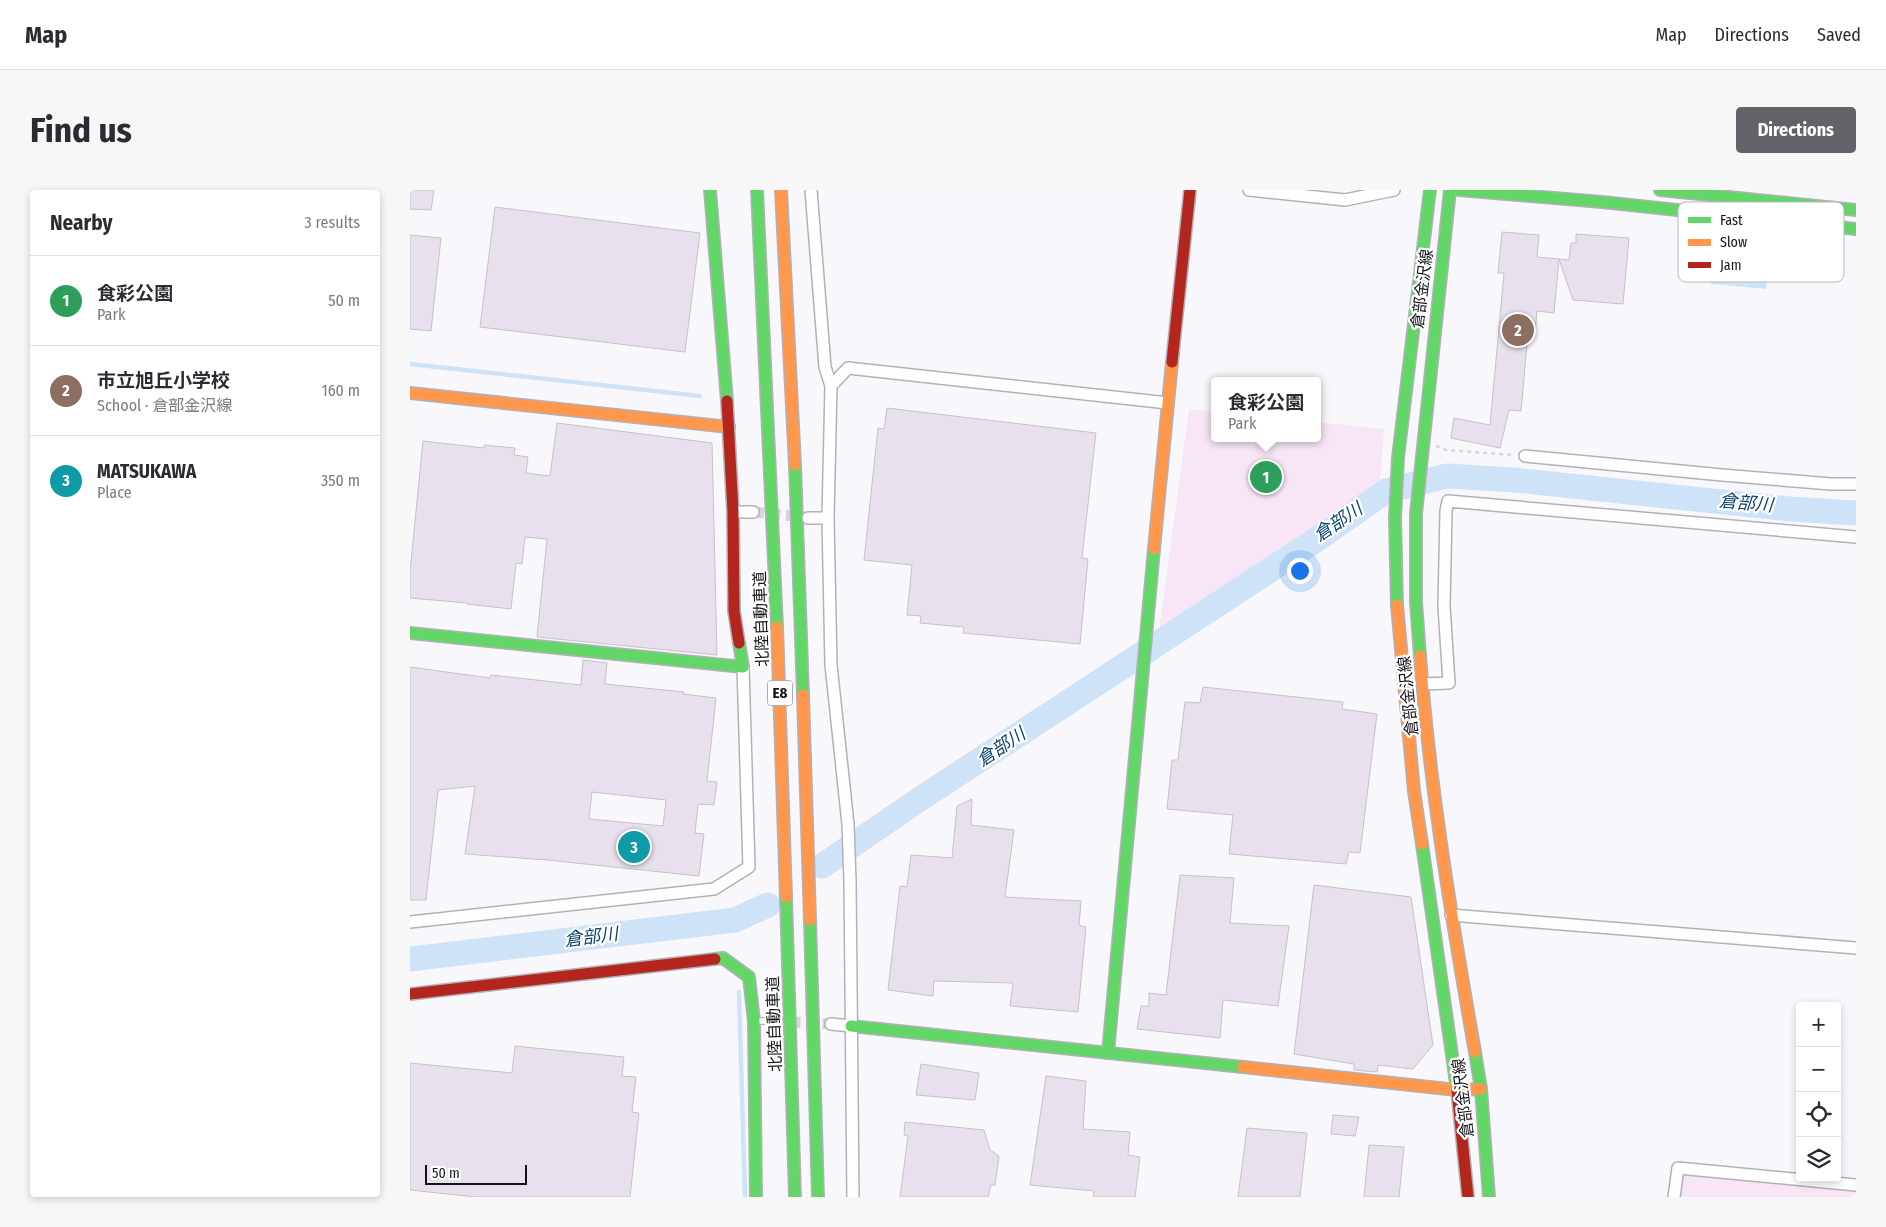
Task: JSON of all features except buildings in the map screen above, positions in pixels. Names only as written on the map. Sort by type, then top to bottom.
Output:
[{"type":"main road","points":[[410,633],[743,667],[734,612],[733,512],[729,427],[710,190]]},
{"type":"main road","name":"北陸自動車道","points":[[757,190],[773,504],[795,1197]]},
{"type":"main road","name":"E8","points":[[781,190],[797,505],[818,1197]]},
{"type":"main road","points":[[1108,1054],[1168,402],[1190,190]]},
{"type":"main road","name":"倉部金沢線","points":[[1450,190],[1422,440],[1416,514],[1416,602],[1423,684],[1451,915],[1480,1089],[1489,1197]]},
{"type":"main road","points":[[1459,190],[1678,210]]},
{"type":"main road","points":[[1660,190],[1778,202]]},
{"type":"main road","name":"倉部金沢線","points":[[1428,191],[1398,458],[1395,518],[1397,604],[1414,791],[1457,1090],[1468,1197]]},
{"type":"main road","points":[[410,393],[729,427]]},
{"type":"main road","points":[[410,994],[722,958],[749,978],[754,1021],[756,1197]]},
{"type":"main road","points":[[851,1026],[1457,1090],[1480,1089]]},
{"type":"street","points":[[811,190],[825,367],[831,386],[828,518],[831,665],[848,824],[853,1197]]},
{"type":"street","points":[[1249,190],[1345,200],[1394,190]]},
{"type":"street","points":[[831,386],[848,368],[1168,402]]},
{"type":"street","points":[[1526,456],[1722,475],[1831,484],[1856,484]]},
{"type":"street","points":[[1423,684],[1449,683],[1444,606],[1446,511],[1448,501],[1856,537]]},
{"type":"street","points":[[733,512],[753,512]]},
{"type":"street","points":[[808,518],[828,518]]},
{"type":"street","points":[[410,922],[714,889],[749,867],[743,667]]},
{"type":"street","points":[[1451,915],[1856,948]]},
{"type":"street","points":[[831,1024],[851,1026]]},
{"type":"street","points":[[1674,1197],[1678,1168],[1856,1186]]},
{"type":"lane","points":[[754,1021],[773,1021]]},
{"type":"path","points":[[1422,440],[1446,450],[1526,456]]},
{"type":"shaded area","points":[[1189,409],[1211,412],[1211,442],[1321,442],[1321,422],[1384,429],[1380,482],[1159,631]]},
{"type":"shaded area","points":[[1684,1173],[1856,1190],[1856,1197],[1677,1197],[1679,1180]]},
{"type":"water","points":[[1711,282],[1767,282],[1766,289],[1711,284]]},
{"type":"waterway","points":[[410,364],[700,396]]},
{"type":"waterway","name":"倉部川","points":[[822,866],[920,799],[1319,538],[1386,491],[1447,476],[1514,480],[1790,509],[1856,513]]},
{"type":"waterway","name":"倉部川","points":[[410,959],[735,920],[768,905]]},
{"type":"waterway","points":[[739,992],[745,1197]]},
{"type":"tunnel","points":[[753,512],[803,517]]},
{"type":"tunnel","points":[[773,1021],[831,1024]]},
{"type":"traffic: fast","points":[[710,190],[727,401]]},
{"type":"traffic: fast","points":[[757,190],[777,627]]},
{"type":"traffic: fast","points":[[1397,605],[1395,518],[1398,458],[1430,190]]},
{"type":"traffic: fast","points":[[1420,656],[1416,602],[1416,514],[1450,190]]},
{"type":"traffic: fast","points":[[1459,190],[1678,210]]},
{"type":"traffic: fast","points":[[1660,190],[1778,202]]},
{"type":"traffic: fast","points":[[1844,209],[1856,210]]},
{"type":"traffic: fast","points":[[1844,228],[1856,229]]},
{"type":"traffic: fast","points":[[795,465],[803,695]]},
{"type":"traffic: fast","points":[[1108,1053],[1154,549]]},
{"type":"traffic: fast","points":[[410,633],[743,667],[739,643]]},
{"type":"traffic: fast","points":[[1422,844],[1457,1090]]},
{"type":"traffic: fast","points":[[786,897],[795,1197]]},
{"type":"traffic: fast","points":[[810,920],[818,1197]]},
{"type":"traffic: fast","points":[[715,959],[723,958],[749,977],[754,1021],[756,1197]]},
{"type":"traffic: fast","points":[[851,1026],[1243,1067]]},
{"type":"traffic: fast","points":[[1475,1052],[1481,1089],[1489,1197]]},
{"type":"traffic: slow","points":[[781,190],[795,465]]},
{"type":"traffic: slow","points":[[1154,549],[1172,362]]},
{"type":"traffic: slow","points":[[410,393],[729,427]]},
{"type":"traffic: slow","points":[[1397,605],[1414,791],[1422,844]]},
{"type":"traffic: slow","points":[[777,627],[786,897]]},
{"type":"traffic: slow","points":[[1420,656],[1436,805],[1450,904],[1475,1052]]},
{"type":"traffic: slow","points":[[803,695],[810,920]]},
{"type":"traffic: slow","points":[[1243,1067],[1457,1090],[1481,1089]]},
{"type":"traffic: jam","points":[[1172,362],[1190,190]]},
{"type":"traffic: jam","points":[[727,401],[733,512],[734,611],[739,643]]},
{"type":"traffic: jam","points":[[410,994],[715,959]]},
{"type":"traffic: jam","points":[[1457,1090],[1468,1197]]},
{"type":"place","name":"市立旭丘小学校","points":[[1518,330]]},
{"type":"place","name":"食彩公園","points":[[1266,477]]},
{"type":"place","name":"MATSUKAWA","points":[[634,847]]}]
